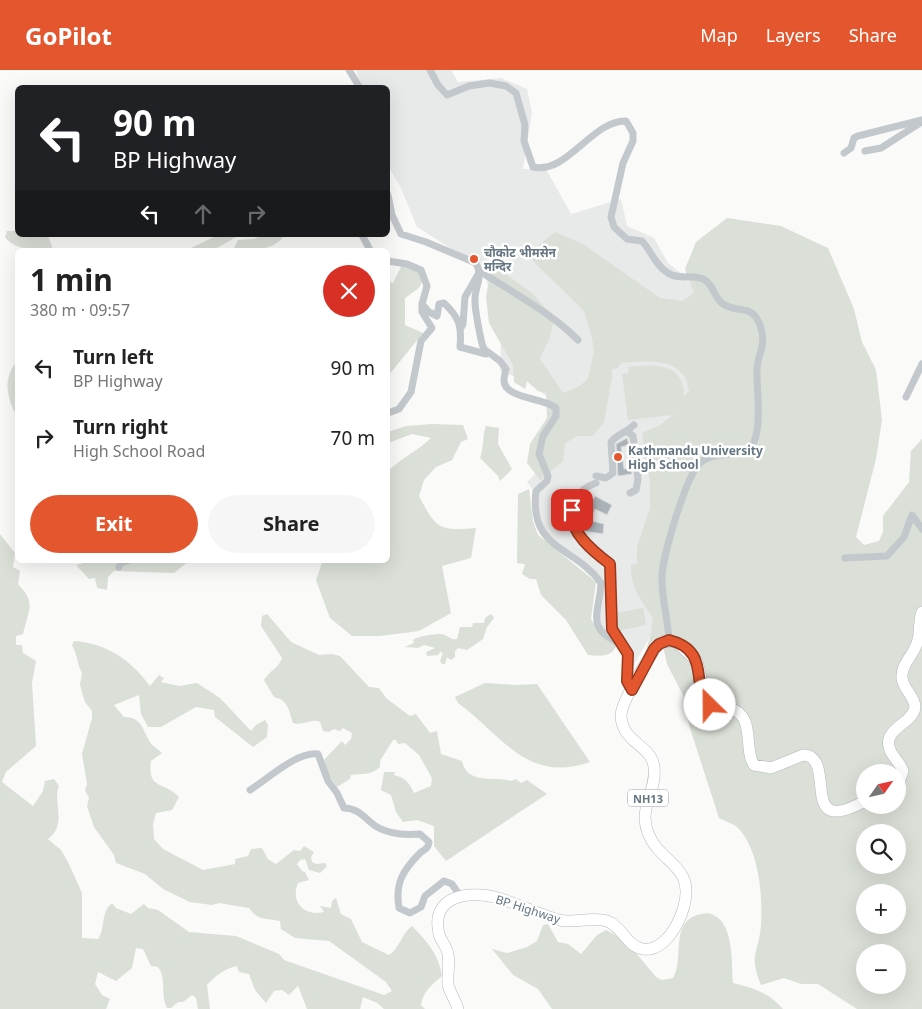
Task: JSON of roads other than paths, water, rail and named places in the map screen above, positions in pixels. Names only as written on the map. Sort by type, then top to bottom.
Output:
[{"type":"highway","points":[[898,764],[890,751],[888,741],[892,733],[915,709],[914,702],[903,683],[902,673],[918,643],[922,612]]},
{"type":"highway","name":"BP Highway","points":[[460,896],[497,898],[563,921],[600,920],[608,922],[633,944],[642,948],[654,947],[666,940],[682,913],[686,888],[678,868],[658,848],[648,833],[644,814],[654,779],[652,760],[625,731],[621,720],[621,713],[654,649],[659,644],[669,640]]},
{"type":"highway","points":[[669,640],[682,646],[696,661],[706,702],[710,705],[735,710],[744,720],[750,759],[754,765],[771,768],[803,755],[808,756],[818,765],[821,796],[826,805],[834,811],[841,812],[856,805]]},
{"type":"highway","points":[[458,1009],[448,985],[449,955],[440,934],[438,921],[445,904],[460,896]]},
{"type":"street","points":[[349,70],[358,85]]},
{"type":"street","points":[[430,70],[438,85],[447,95],[469,86],[489,83],[506,86],[516,93],[525,125],[524,141],[533,167],[541,169],[555,165],[600,131],[618,121],[626,121],[633,133],[633,141],[623,162],[611,217],[614,227],[627,239],[642,241],[658,265],[669,274],[677,278],[695,277],[704,280],[721,303],[730,308],[746,308],[755,316],[760,325],[764,343],[756,372],[757,422],[753,445],[743,451],[708,457],[700,463],[693,472],[673,525],[661,577],[668,619],[669,640]]},
{"type":"street","points":[[865,150],[881,148],[922,120]]},
{"type":"street","points":[[844,153],[851,148],[854,138],[858,136],[922,120]]},
{"type":"street","points":[[390,205],[400,234],[426,242],[476,263],[480,271],[546,314],[578,340]]},
{"type":"street","points":[[390,261],[407,264],[421,270],[427,286],[422,304],[422,312],[432,328],[421,341],[411,392],[399,409],[390,412]]},
{"type":"street","points":[[480,271],[465,297],[460,346],[480,351],[496,358]]},
{"type":"street","points":[[480,271],[475,302],[481,332],[481,344],[506,369],[504,380],[508,388],[524,397],[548,403],[556,408],[556,416],[543,436],[539,454],[548,476],[547,481],[536,491],[536,520],[551,540],[595,574],[601,582],[595,615],[597,625],[612,640],[620,643]]},
{"type":"street","points":[[422,304],[429,312],[437,316],[439,304],[444,303],[451,310],[461,328]]},
{"type":"street","points":[[906,397],[922,364]]},
{"type":"street","points":[[632,690],[627,681],[628,654],[612,629],[610,619],[612,579],[610,564],[596,554],[572,520],[572,510],[579,494],[586,486],[596,479],[606,478],[613,473],[611,442],[628,432],[634,425]]},
{"type":"street","points":[[628,432],[632,436],[638,479],[636,490],[630,493]]},
{"type":"street","points":[[845,558],[887,556],[904,537],[912,515],[922,528]]},
{"type":"street","points":[[250,790],[293,760],[310,752],[318,754],[328,781],[337,793],[344,808],[354,808],[378,827],[408,835],[420,834],[429,842],[428,848],[422,852],[403,874],[396,890],[399,908],[410,913],[421,907],[425,896],[444,881],[452,884],[460,896]]},
{"type":"place","name":"चौकोट भीमसेन मन्दिर","points":[[474,259]]},
{"type":"place","name":"Kathmandu University High School","points":[[618,457]]}]
